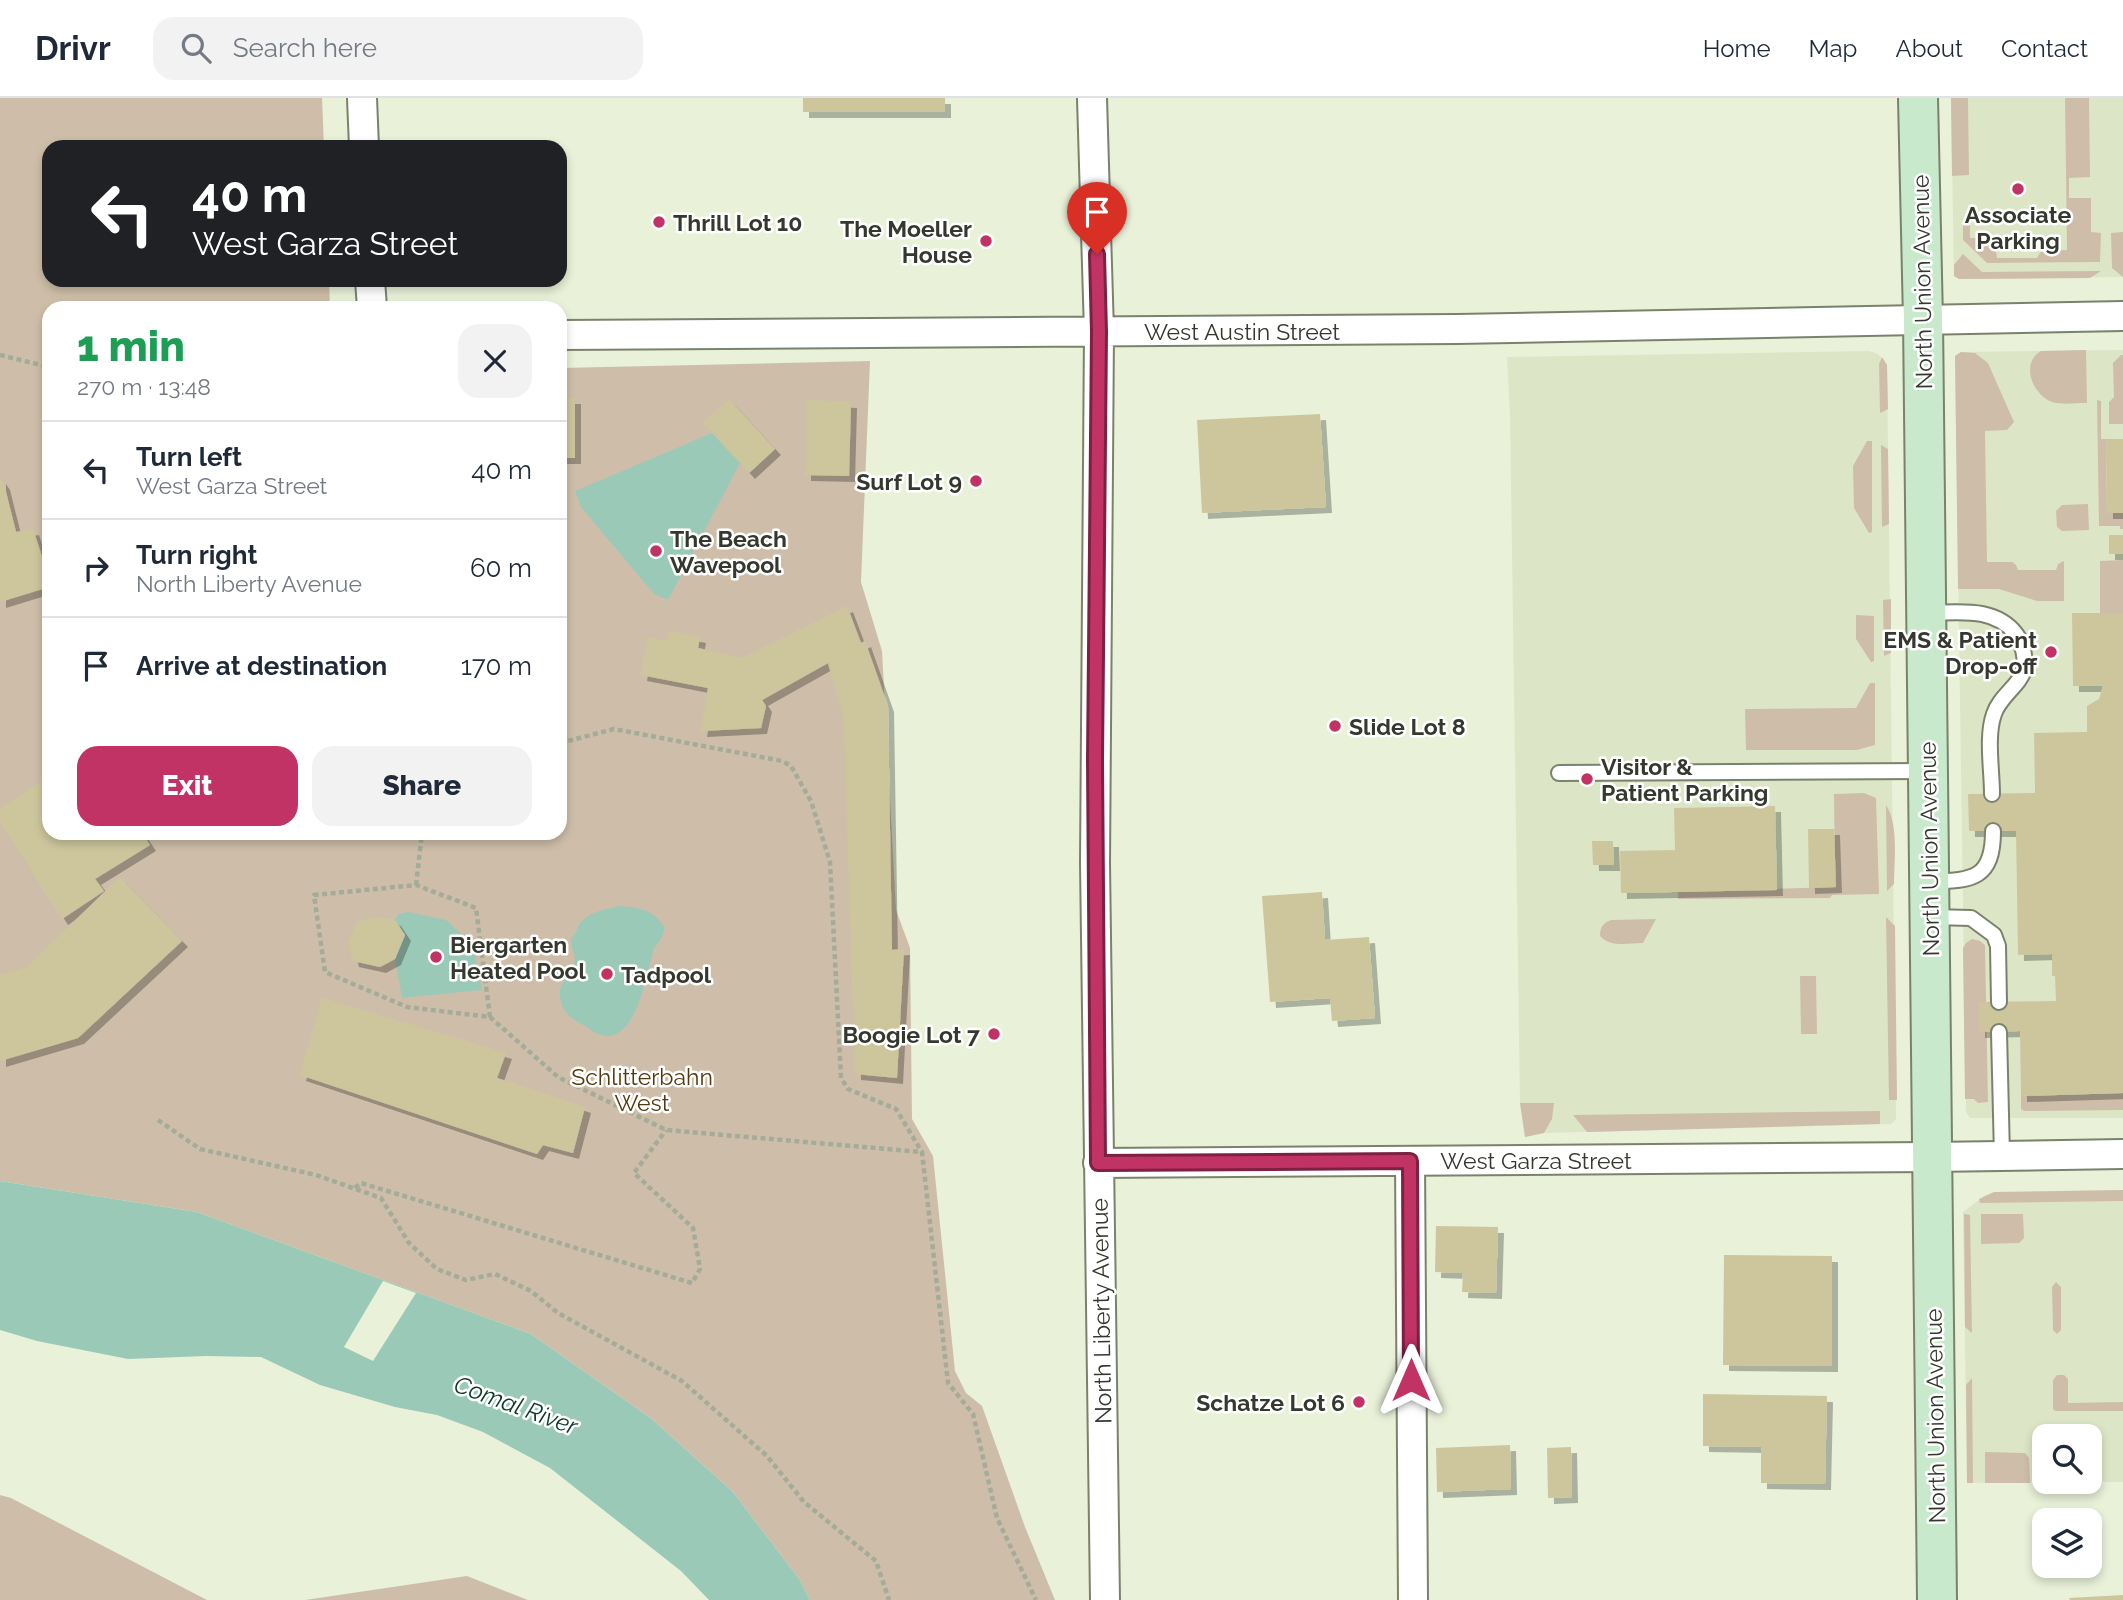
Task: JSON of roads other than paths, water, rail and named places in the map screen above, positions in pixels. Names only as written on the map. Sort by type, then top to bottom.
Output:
[{"type":"street","points":[[362,98],[365,140]]},
{"type":"street","name":"North Liberty Avenue","points":[[1092,98],[1099,332],[1095,760],[1105,1600]]},
{"type":"street","name":"North Union Avenue","points":[[1918,98],[1923,319],[1937,1600]]},
{"type":"street","name":"West Austin Street","points":[[567,335],[1457,329],[2123,316]]},
{"type":"street","name":"West Garza Street","points":[[1098,1163],[2123,1154]]},
{"type":"street","points":[[1410,1161],[1413,1600]]},
{"type":"lane","points":[[1926,613],[1973,612],[1993,616],[2011,628],[2022,643],[2024,670],[1998,704],[1991,727],[1992,794]]},
{"type":"lane","points":[[1559,774],[1928,771]]},
{"type":"lane","points":[[1929,899],[1983,870],[1991,857],[1993,831]]},
{"type":"lane","points":[[1929,899],[1971,918],[1994,935],[1998,946],[1999,1002]]},
{"type":"lane","points":[[1999,1032],[2002,1156]]},
{"type":"water","name":"The Beach Wavepool","points":[[712,433],[740,463],[668,600],[654,594],[581,507],[575,491]]},
{"type":"water","name":"Tadpool","points":[[620,906],[646,911],[656,917],[665,928],[654,948],[644,988],[632,1018],[623,1029],[613,1035],[601,1035],[569,1015],[561,1003],[560,991],[575,963],[571,938],[580,923],[594,913]]},
{"type":"water","name":"Biergarten Heated Pool","points":[[409,912],[446,920],[473,945],[482,990],[402,998],[395,959],[405,935],[395,920],[398,914]]},
{"type":"water","name":"Comal River","points":[[0,1181],[197,1212],[531,1334],[652,1419],[733,1492],[800,1580],[810,1600],[709,1600],[681,1571],[550,1468],[483,1432],[437,1415],[395,1407],[320,1385],[261,1357],[128,1359],[37,1341],[0,1330]]},
{"type":"place","name":"Associate Parking","points":[[2018,189]]},
{"type":"place","name":"Thrill Lot 10","points":[[659,222]]},
{"type":"place","name":"The Moeller House","points":[[986,241]]},
{"type":"place","name":"Surf Lot 9","points":[[976,481]]},
{"type":"place","name":"The Beach Wavepool","points":[[656,551]]},
{"type":"place","name":"EMS & Patient Drop-off","points":[[2051,652]]},
{"type":"place","name":"Slide Lot 8","points":[[1335,726]]},
{"type":"place","name":"Visitor & Patient Parking","points":[[1587,779]]},
{"type":"place","name":"Biergarten Heated Pool","points":[[436,957]]},
{"type":"place","name":"Tadpool","points":[[607,974]]},
{"type":"place","name":"Boogie Lot 7","points":[[994,1034]]},
{"type":"place","name":"Schatze Lot 6","points":[[1359,1402]]},
{"type":"park label","name":"Schlitterbahn West","points":[[642,1089]]}]
